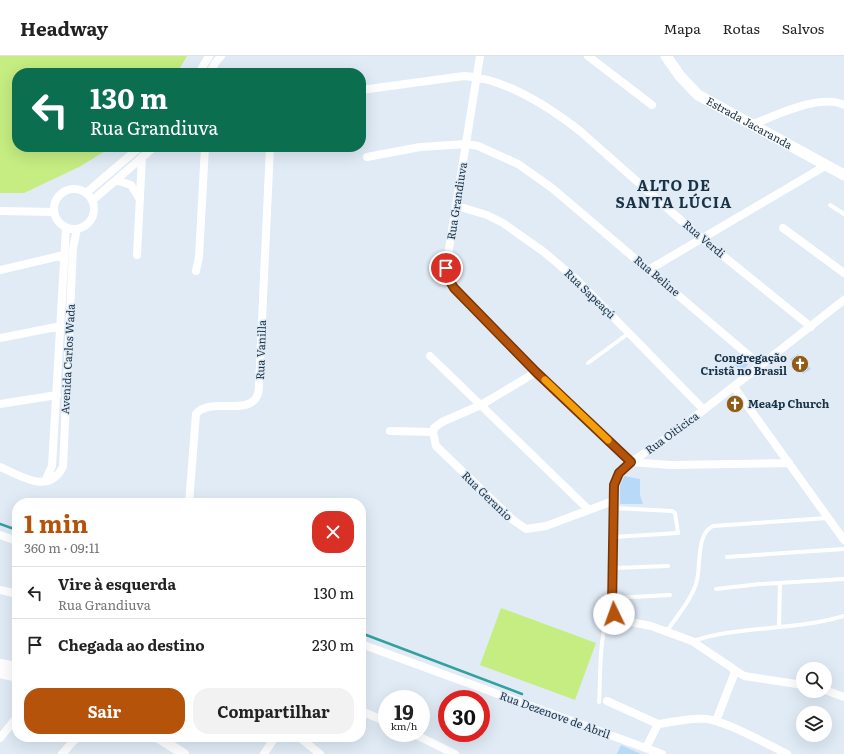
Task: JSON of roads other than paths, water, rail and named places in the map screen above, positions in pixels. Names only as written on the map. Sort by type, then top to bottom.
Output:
[{"type":"main road","name":"Estrada Jacaranda","points":[[666,56],[680,76],[698,95],[825,166],[844,175]]},
{"type":"street","points":[[202,68],[209,56]]},
{"type":"street","points":[[212,68],[221,56]]},
{"type":"street","name":"Rua Grandiuva","points":[[480,56],[446,268],[448,278],[454,288],[536,372],[631,462]]},
{"type":"street","points":[[588,56],[652,105]]},
{"type":"street","name":"Rua Verdi","points":[[366,89],[452,77],[477,77],[490,80],[537,102],[562,117],[600,148],[701,238],[811,327]]},
{"type":"street","points":[[751,125],[807,105],[825,102],[838,102],[844,105]]},
{"type":"street","name":"Rua Beline","points":[[367,157],[420,147],[466,144],[478,146],[518,164],[552,188],[650,269],[760,365]]},
{"type":"street","points":[[86,193],[134,152]]},
{"type":"street","points":[[93,200],[148,152]]},
{"type":"street","points":[[196,271],[199,257],[205,152]]},
{"type":"street","name":"Rua Vanilla","points":[[189,498],[196,414],[208,406],[239,405],[252,401],[257,397],[259,385],[270,152]]},
{"type":"street","points":[[137,255],[142,157]]},
{"type":"street","points":[[650,269],[825,166]]},
{"type":"street","points":[[116,180],[131,185],[140,201]]},
{"type":"street","points":[[74,189],[86,193],[93,200],[95,209],[91,221],[86,226],[77,229],[66,228],[60,224],[54,212],[54,205],[62,193],[74,189]]},
{"type":"street","name":"Rua Sapeaçú","points":[[456,206],[487,215],[503,223],[521,235],[578,281],[704,410]]},
{"type":"street","points":[[0,211],[54,212]]},
{"type":"street","name":"Avenida Carlos Wada","points":[[45,481],[52,466],[66,228]]},
{"type":"street","points":[[783,228],[844,273]]},
{"type":"street","name":"Avenida Carlos Wada","points":[[60,472],[63,459],[73,248],[77,229]]},
{"type":"street","points":[[0,270],[64,255]]},
{"type":"street","name":"Rua Oiticica","points":[[612,608],[614,568],[613,505],[616,479],[622,470],[704,410],[844,300]]},
{"type":"street","points":[[0,338],[61,326]]},
{"type":"street","points":[[430,356],[589,510]]},
{"type":"street","points":[[390,431],[433,432],[434,428],[442,422],[481,405],[536,372]]},
{"type":"street","points":[[734,387],[844,540]]},
{"type":"street","points":[[0,404],[57,395]]},
{"type":"street","name":"Rua Geranio","points":[[433,432],[434,442],[438,449],[522,527],[534,528],[546,526],[589,510],[613,505]]},
{"type":"street","points":[[631,462],[670,465],[789,463]]},
{"type":"street","points":[[0,467],[34,482],[54,478],[60,472],[52,466]]},
{"type":"street","points":[[0,535],[12,539]]},
{"type":"street","points":[[0,590],[12,593]]},
{"type":"street","points":[[612,608],[616,617],[620,620],[667,631],[692,641],[735,672],[756,679],[796,684]]},
{"type":"street","name":"Rua Dezenove de Abril","points":[[366,646],[659,754]]},
{"type":"street","points":[[0,664],[12,666]]},
{"type":"street","points":[[716,721],[735,672]]},
{"type":"street","points":[[0,673],[12,676]]},
{"type":"street","points":[[832,693],[844,697]]},
{"type":"street","points":[[603,702],[658,724],[694,719],[716,721],[787,754]]},
{"type":"street","points":[[366,713],[378,718]]},
{"type":"street","points":[[0,738],[12,723]]},
{"type":"street","points":[[646,748],[658,724]]},
{"type":"street","points":[[62,754],[73,742]]},
{"type":"street","points":[[165,742],[184,754]]},
{"type":"street","points":[[264,754],[272,742]]},
{"type":"street","points":[[305,742],[320,754]]},
{"type":"street","points":[[430,742],[455,754]]},
{"type":"lane","points":[[830,205],[844,214]]},
{"type":"lane","points":[[588,363],[629,333]]},
{"type":"lane","points":[[613,505],[672,511],[676,513],[678,533],[613,537]]},
{"type":"lane","points":[[667,631],[692,592],[697,581],[703,537],[706,530],[713,526],[828,518]]},
{"type":"lane","points":[[727,557],[844,549]]},
{"type":"lane","points":[[614,568],[668,566]]},
{"type":"lane","points":[[716,589],[844,579]]},
{"type":"lane","points":[[779,627],[780,583]]},
{"type":"lane","points":[[612,598],[670,595]]},
{"type":"lane","points":[[603,702],[603,642],[608,617],[612,608]]},
{"type":"lane","points":[[692,641],[729,631],[809,624],[844,616]]},
{"type":"waterway","points":[[0,524],[12,528]]},
{"type":"waterway","points":[[366,635],[522,694]]},
{"type":"place","name":"Congregação Cristã no Brasil","points":[[800,364]]},
{"type":"place","name":"Mea4p Church","points":[[735,404]]},
{"type":"district","name":"ALTO DE SANTA LÚCIA","points":[[674,194]]}]
